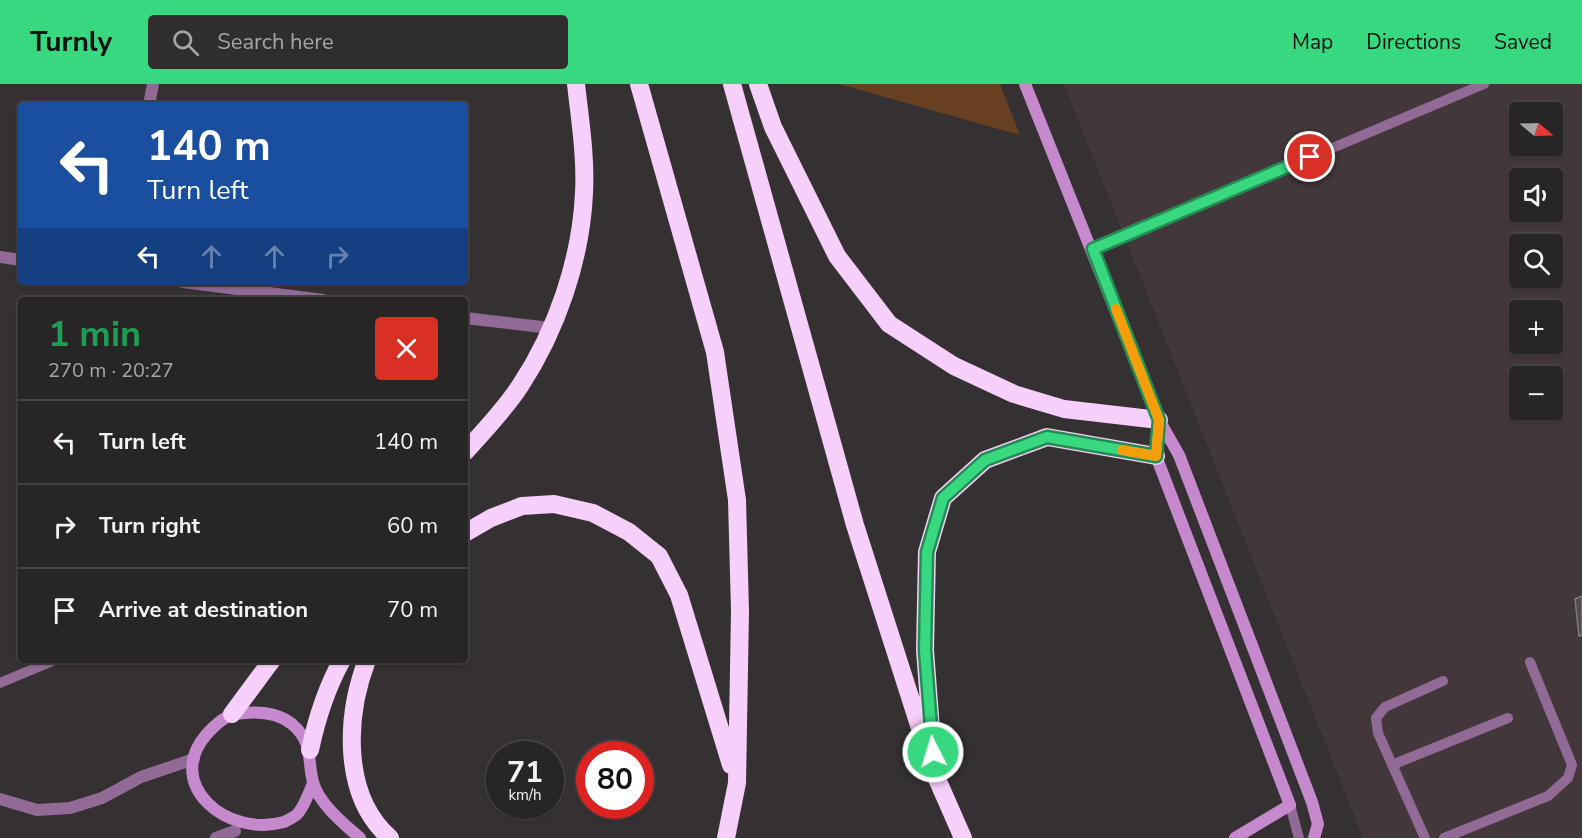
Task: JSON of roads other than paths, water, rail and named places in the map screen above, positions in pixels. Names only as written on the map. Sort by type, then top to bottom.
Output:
[{"type":"highway","points":[[468,448],[520,386],[550,328],[567,286],[578,241],[584,192],[582,135],[576,84]]},
{"type":"highway","points":[[639,84],[715,352],[737,500],[740,611],[737,783],[726,838]]},
{"type":"highway","points":[[732,84],[855,525],[934,772],[963,838]]},
{"type":"highway","points":[[759,84],[773,127],[837,256],[889,324],[954,366],[1014,394],[1064,408],[1159,420]]},
{"type":"highway","points":[[934,772],[925,650],[927,552],[943,498],[985,460],[1047,437],[1156,456]]},
{"type":"highway","points":[[468,531],[490,518],[522,506],[554,504],[593,513],[629,532],[659,556],[679,595],[737,783]]},
{"type":"highway","points":[[232,714],[270,663]]},
{"type":"highway","points":[[310,750],[316,719],[327,687],[340,663]]},
{"type":"highway","points":[[366,663],[354,715],[352,767],[372,819],[390,838]]},
{"type":"street","points":[[150,102],[153,84]]},
{"type":"street","points":[[1025,84],[1093,249],[1159,420],[1179,455],[1312,802],[1318,824],[1314,838]]},
{"type":"street","points":[[0,257],[18,260]]},
{"type":"street","points":[[206,285],[300,297]]},
{"type":"street","points":[[468,318],[550,328]]},
{"type":"street","points":[[1159,420],[1156,456],[1290,805],[1235,838]]},
{"type":"street","points":[[239,834],[210,815],[195,789],[194,759],[201,740],[214,725],[232,714],[263,712],[292,724],[310,750],[314,783],[327,805],[360,838]]},
{"type":"street","points":[[0,799],[37,810],[70,808],[102,798],[141,777],[194,759]]},
{"type":"street","points":[[216,838],[269,831],[298,814],[314,783]]},
{"type":"lane","points":[[1093,249],[1484,84]]},
{"type":"lane","points":[[1444,838],[1548,796],[1568,778],[1572,765],[1530,662]]},
{"type":"lane","points":[[0,683],[48,663]]},
{"type":"lane","points":[[1425,838],[1378,733],[1378,712],[1443,681]]},
{"type":"lane","points":[[1392,765],[1508,718]]},
{"type":"lane","points":[[1290,805],[1299,838]]}]
